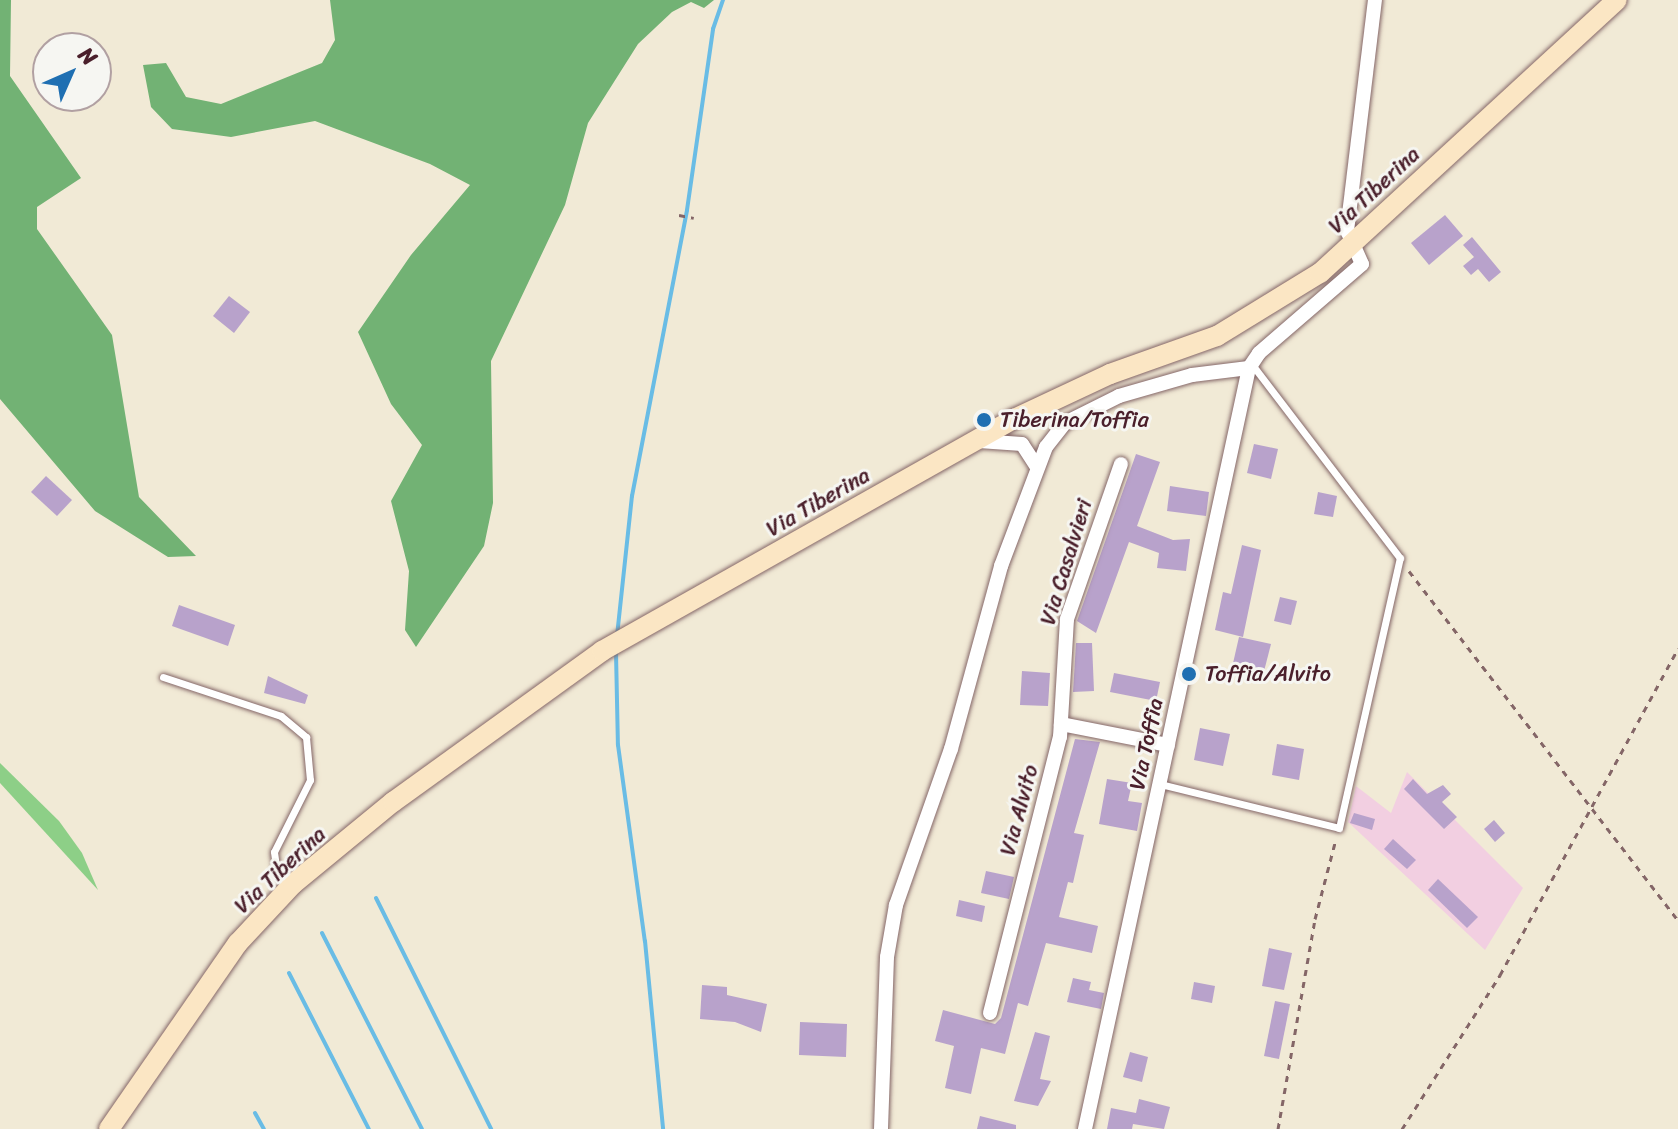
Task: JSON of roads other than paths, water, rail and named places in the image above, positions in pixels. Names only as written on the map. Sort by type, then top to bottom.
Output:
[{"type":"main road","name":"Via Tiberina","points":[[109,1129],[238,943],[289,888],[406,793],[602,651],[1014,419],[1110,374],[1217,336],[1320,273],[1617,0]]},
{"type":"street","points":[[881,1129],[887,957],[896,905],[951,749],[1001,566],[1034,488],[1037,467],[1065,423],[1119,396],[1192,375],[1250,366],[1359,268],[1361,255],[1351,244],[1347,231],[1375,0]]},
{"type":"street","name":"Via Toffia","points":[[1085,1129],[1250,366]]},
{"type":"street","points":[[1014,419],[1022,444],[1037,467]]},
{"type":"street","points":[[975,441],[1022,444]]},
{"type":"street","name":"Via Casalvieri","points":[[1061,724],[1067,619],[1121,464]]},
{"type":"street","points":[[1061,724],[1168,745]]},
{"type":"street","name":"Via Alvito","points":[[990,1013],[1061,724]]},
{"type":"lane","points":[[1160,784],[1339,828],[1400,558],[1250,366]]},
{"type":"lane","points":[[163,677],[281,716],[306,737],[310,780],[274,852],[276,867],[289,888]]},
{"type":"waterway","points":[[617,636],[632,496],[687,210],[713,29],[723,0]]},
{"type":"waterway","points":[[616,653],[618,745],[645,941],[663,1129]]},
{"type":"waterway","points":[[376,898],[491,1129]]},
{"type":"waterway","points":[[322,933],[422,1129]]},
{"type":"waterway","points":[[289,973],[369,1129]]},
{"type":"waterway","points":[[255,1113],[264,1129]]},
{"type":"place","name":"Tiberina/Toffia","points":[[984,420]]},
{"type":"place","name":"Toffia/Alvito","points":[[1189,674]]}]
